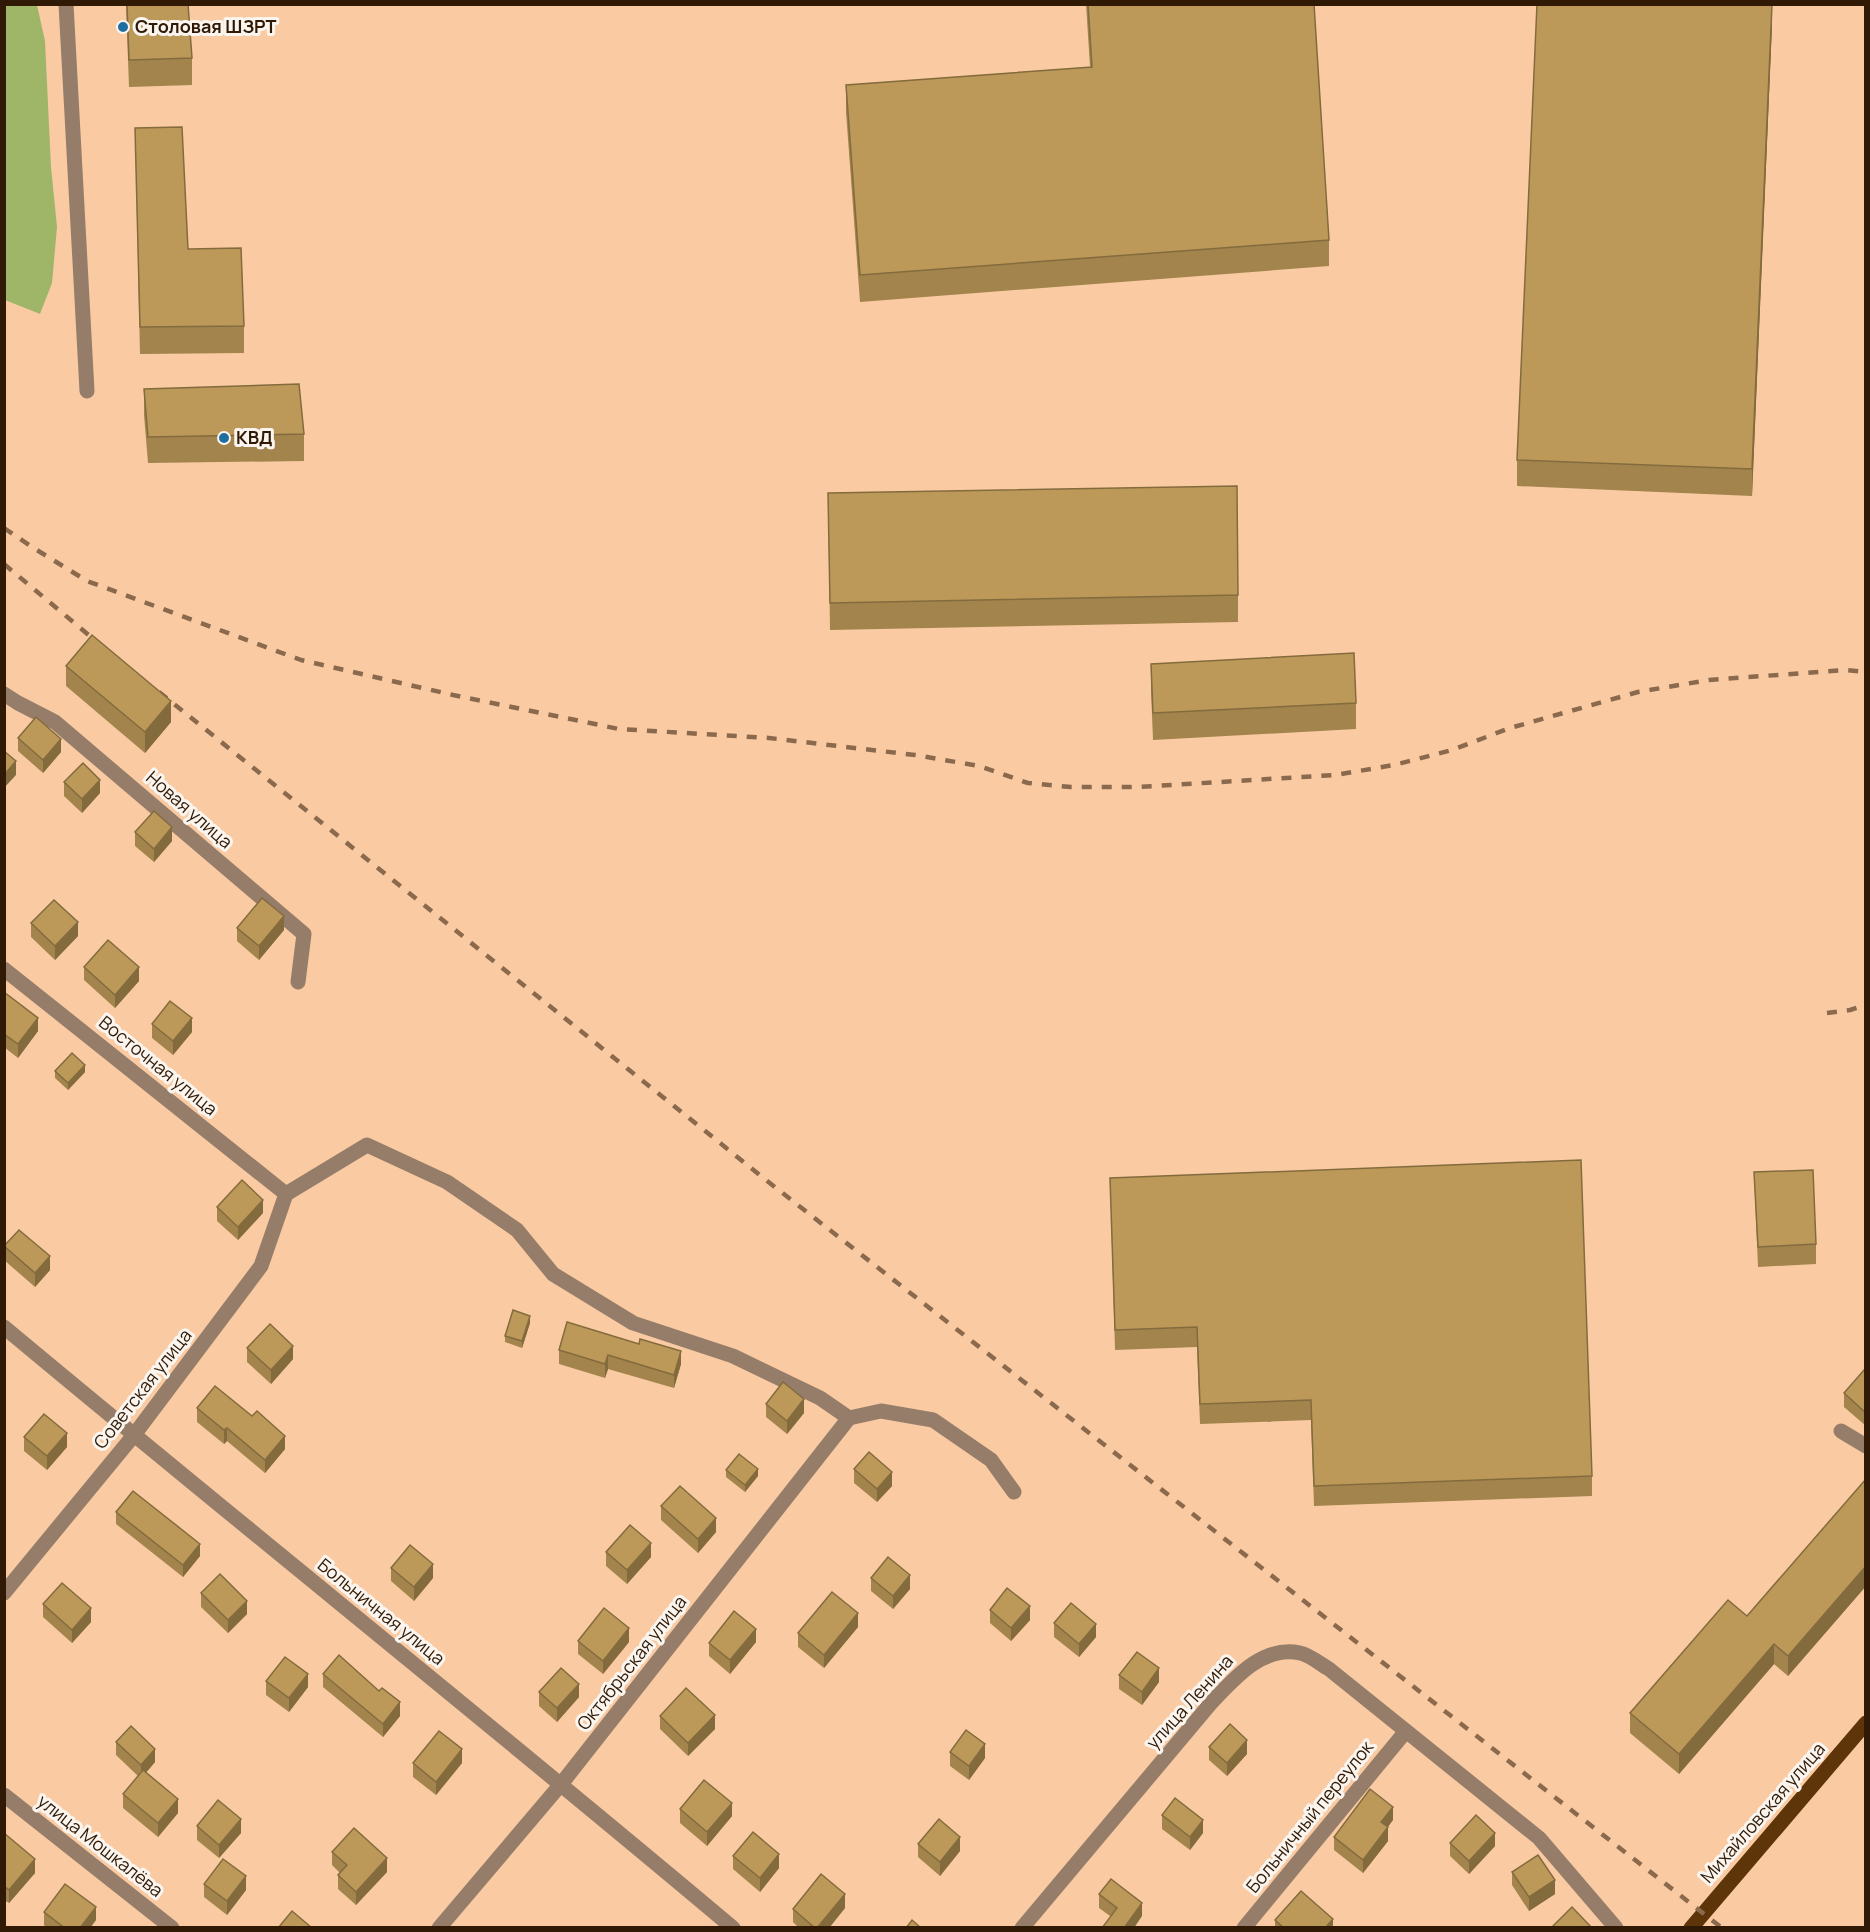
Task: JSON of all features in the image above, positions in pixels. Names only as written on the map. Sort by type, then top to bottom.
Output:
[{"type":"main road","name":"Михайловская улица","points":[[1691,1928],[1866,1723]]},
{"type":"street","points":[[66,4],[87,391]]},
{"type":"street","name":"Новая улица","points":[[4,694],[55,722],[304,934],[298,982]]},
{"type":"street","name":"Восточная улица","points":[[4,969],[286,1194]]},
{"type":"street","points":[[286,1194],[367,1145],[447,1182],[517,1230],[553,1274],[633,1323],[733,1356],[820,1398],[849,1418],[881,1411],[933,1420],[991,1460],[1014,1492]]},
{"type":"street","name":"Советская улица","points":[[4,1593],[134,1435],[261,1266],[286,1194]]},
{"type":"street","name":"Больничная улица","points":[[4,1327],[562,1784],[733,1928]]},
{"type":"street","name":"Октябрьская улица","points":[[439,1928],[562,1784],[849,1418]]},
{"type":"street","points":[[1841,1431],[1866,1446]]},
{"type":"street","name":"улица Ленина","points":[[1022,1928],[1211,1703],[1254,1662],[1279,1652],[1302,1653],[1329,1669],[1539,1838],[1616,1928]]},
{"type":"street","name":"Больничный переулок","points":[[1244,1928],[1406,1731]]},
{"type":"street","name":"улица Мошкалёва","points":[[4,1795],[172,1928]]},
{"type":"green space","points":[[4,5],[37,5],[45,41],[51,167],[57,227],[52,283],[40,314],[5,300]]},
{"type":"building","points":[[127,4],[188,4],[192,58],[129,60]]},
{"type":"building","points":[[1088,4],[1314,4],[1329,240],[860,275],[846,85],[1092,67]]},
{"type":"building","points":[[1537,4],[1772,4],[1752,469],[1517,460]]},
{"type":"building","points":[[182,127],[188,249],[241,248],[244,326],[140,327],[135,128]]},
{"type":"building","points":[[299,384],[304,434],[148,437],[144,389]]},
{"type":"building","points":[[1237,486],[1238,595],[830,603],[828,493]]},
{"type":"building","points":[[92,635],[171,701],[145,732],[66,666]]},
{"type":"building","points":[[1354,653],[1356,703],[1153,713],[1151,664]]},
{"type":"building","points":[[36,717],[61,739],[43,760],[18,738]]},
{"type":"building","points":[[4,751],[16,761],[4,775]]},
{"type":"building","points":[[83,763],[100,780],[82,799],[64,782]]},
{"type":"building","points":[[154,811],[172,827],[154,849],[135,832]]},
{"type":"building","points":[[262,898],[284,916],[259,946],[237,928]]},
{"type":"building","points":[[54,900],[78,922],[55,946],[31,923]]},
{"type":"building","points":[[108,940],[139,967],[115,995],[84,967]]},
{"type":"building","points":[[4,992],[38,1018],[18,1044],[4,1034]]},
{"type":"building","points":[[170,1001],[192,1018],[173,1041],[152,1024]]},
{"type":"building","points":[[72,1053],[85,1065],[68,1083],[55,1071]]},
{"type":"building","points":[[1581,1160],[1592,1476],[1314,1486],[1311,1400],[1200,1404],[1197,1327],[1115,1330],[1110,1178]]},
{"type":"building","points":[[1813,1170],[1816,1244],[1758,1247],[1754,1172]]},
{"type":"building","points":[[242,1180],[263,1200],[238,1227],[217,1207]]},
{"type":"building","points":[[19,1230],[50,1256],[35,1273],[4,1246]]},
{"type":"building","points":[[513,1310],[530,1316],[522,1341],[505,1336]]},
{"type":"building","points":[[567,1322],[639,1344],[640,1339],[681,1351],[674,1375],[608,1355],[605,1364],[559,1350]]},
{"type":"building","points":[[270,1324],[293,1346],[271,1370],[247,1348]]},
{"type":"building","points":[[1864,1370],[1866,1372],[1866,1413],[1844,1393]]},
{"type":"building","points":[[783,1382],[804,1399],[787,1421],[766,1404]]},
{"type":"building","points":[[215,1386],[252,1416],[257,1411],[285,1436],[265,1460],[227,1428],[224,1430],[197,1408]]},
{"type":"building","points":[[44,1414],[67,1433],[47,1456],[24,1437]]},
{"type":"building","points":[[869,1452],[892,1472],[877,1489],[854,1469]]},
{"type":"building","points":[[739,1454],[758,1469],[745,1485],[726,1470]]},
{"type":"building","points":[[1866,1479],[1866,1566],[1788,1656],[1774,1644],[1679,1754],[1630,1713],[1728,1600],[1747,1616]]},
{"type":"building","points":[[680,1486],[716,1518],[698,1539],[661,1506]]},
{"type":"building","points":[[133,1491],[200,1544],[183,1565],[116,1512]]},
{"type":"building","points":[[630,1525],[651,1543],[627,1570],[606,1552]]},
{"type":"building","points":[[410,1545],[433,1564],[414,1587],[391,1568]]},
{"type":"building","points":[[888,1557],[910,1575],[893,1596],[871,1578]]},
{"type":"building","points":[[220,1574],[247,1601],[228,1620],[201,1593]]},
{"type":"building","points":[[62,1583],[91,1608],[72,1630],[43,1604]]},
{"type":"building","points":[[1007,1588],[1030,1606],[1011,1628],[990,1610]]},
{"type":"building","points":[[832,1592],[858,1613],[824,1655],[798,1633]]},
{"type":"building","points":[[1071,1603],[1096,1624],[1079,1644],[1054,1623]]},
{"type":"building","points":[[604,1608],[629,1628],[603,1661],[578,1641]]},
{"type":"building","points":[[734,1611],[756,1629],[730,1660],[709,1643]]},
{"type":"building","points":[[1137,1652],[1159,1668],[1142,1692],[1119,1675]]},
{"type":"building","points":[[339,1655],[379,1691],[382,1688],[400,1702],[383,1724],[323,1674]]},
{"type":"building","points":[[285,1657],[308,1674],[289,1698],[266,1681]]},
{"type":"building","points":[[561,1668],[579,1684],[557,1708],[539,1692]]},
{"type":"building","points":[[686,1688],[715,1715],[688,1743],[660,1716]]},
{"type":"building","points":[[1230,1724],[1247,1740],[1227,1763],[1209,1747]]},
{"type":"building","points":[[131,1726],[155,1749],[141,1765],[116,1742]]},
{"type":"building","points":[[966,1730],[985,1744],[969,1766],[950,1752]]},
{"type":"building","points":[[439,1731],[462,1749],[436,1782],[413,1763]]},
{"type":"building","points":[[143,1770],[178,1799],[158,1823],[123,1794]]},
{"type":"building","points":[[704,1780],[732,1803],[707,1832],[680,1809]]},
{"type":"building","points":[[1370,1789],[1393,1807],[1381,1822],[1388,1827],[1363,1860],[1334,1837]]},
{"type":"building","points":[[1175,1798],[1203,1820],[1190,1837],[1162,1815]]},
{"type":"building","points":[[218,1800],[241,1819],[219,1845],[197,1826]]},
{"type":"building","points":[[1476,1815],[1495,1833],[1469,1861],[1450,1843]]},
{"type":"building","points":[[939,1819],[960,1837],[940,1862],[918,1844]]},
{"type":"building","points":[[354,1828],[387,1858],[356,1892],[338,1875],[347,1865],[332,1852]]},
{"type":"building","points":[[753,1832],[779,1854],[760,1878],[733,1856]]},
{"type":"building","points":[[4,1833],[35,1859],[9,1890],[4,1886]]},
{"type":"building","points":[[1538,1855],[1555,1880],[1529,1897],[1512,1872]]},
{"type":"building","points":[[223,1859],[246,1876],[227,1901],[204,1884]]},
{"type":"building","points":[[821,1874],[845,1894],[815,1928],[793,1909]]},
{"type":"building","points":[[1111,1879],[1142,1903],[1124,1928],[1102,1928],[1117,1908],[1099,1894]]},
{"type":"building","points":[[65,1884],[96,1907],[80,1928],[65,1928],[44,1912]]},
{"type":"building","points":[[1301,1891],[1333,1919],[1325,1928],[1284,1928],[1275,1920]]},
{"type":"building","points":[[1572,1907],[1592,1928],[1551,1928]]},
{"type":"building","points":[[292,1911],[312,1928],[278,1928]]},
{"type":"building","points":[[912,1920],[921,1928],[906,1928]]},
{"type":"railway","points":[[4,528],[87,581],[301,660],[453,695],[619,729],[769,738],[915,755],[979,766],[1028,783],[1071,787],[1138,787],[1335,775],[1394,765],[1452,750],[1510,728],[1638,692],[1709,680],[1845,670],[1866,672]]},
{"type":"railway","points":[[4,564],[103,647]]},
{"type":"railway","points":[[159,692],[771,1184],[1722,1928]]},
{"type":"railway","points":[[1827,1013],[1866,1005]]},
{"type":"place","name":"Столовая ШЗРТ","points":[[123,27]]},
{"type":"place","name":"КВД","points":[[224,438]]}]
